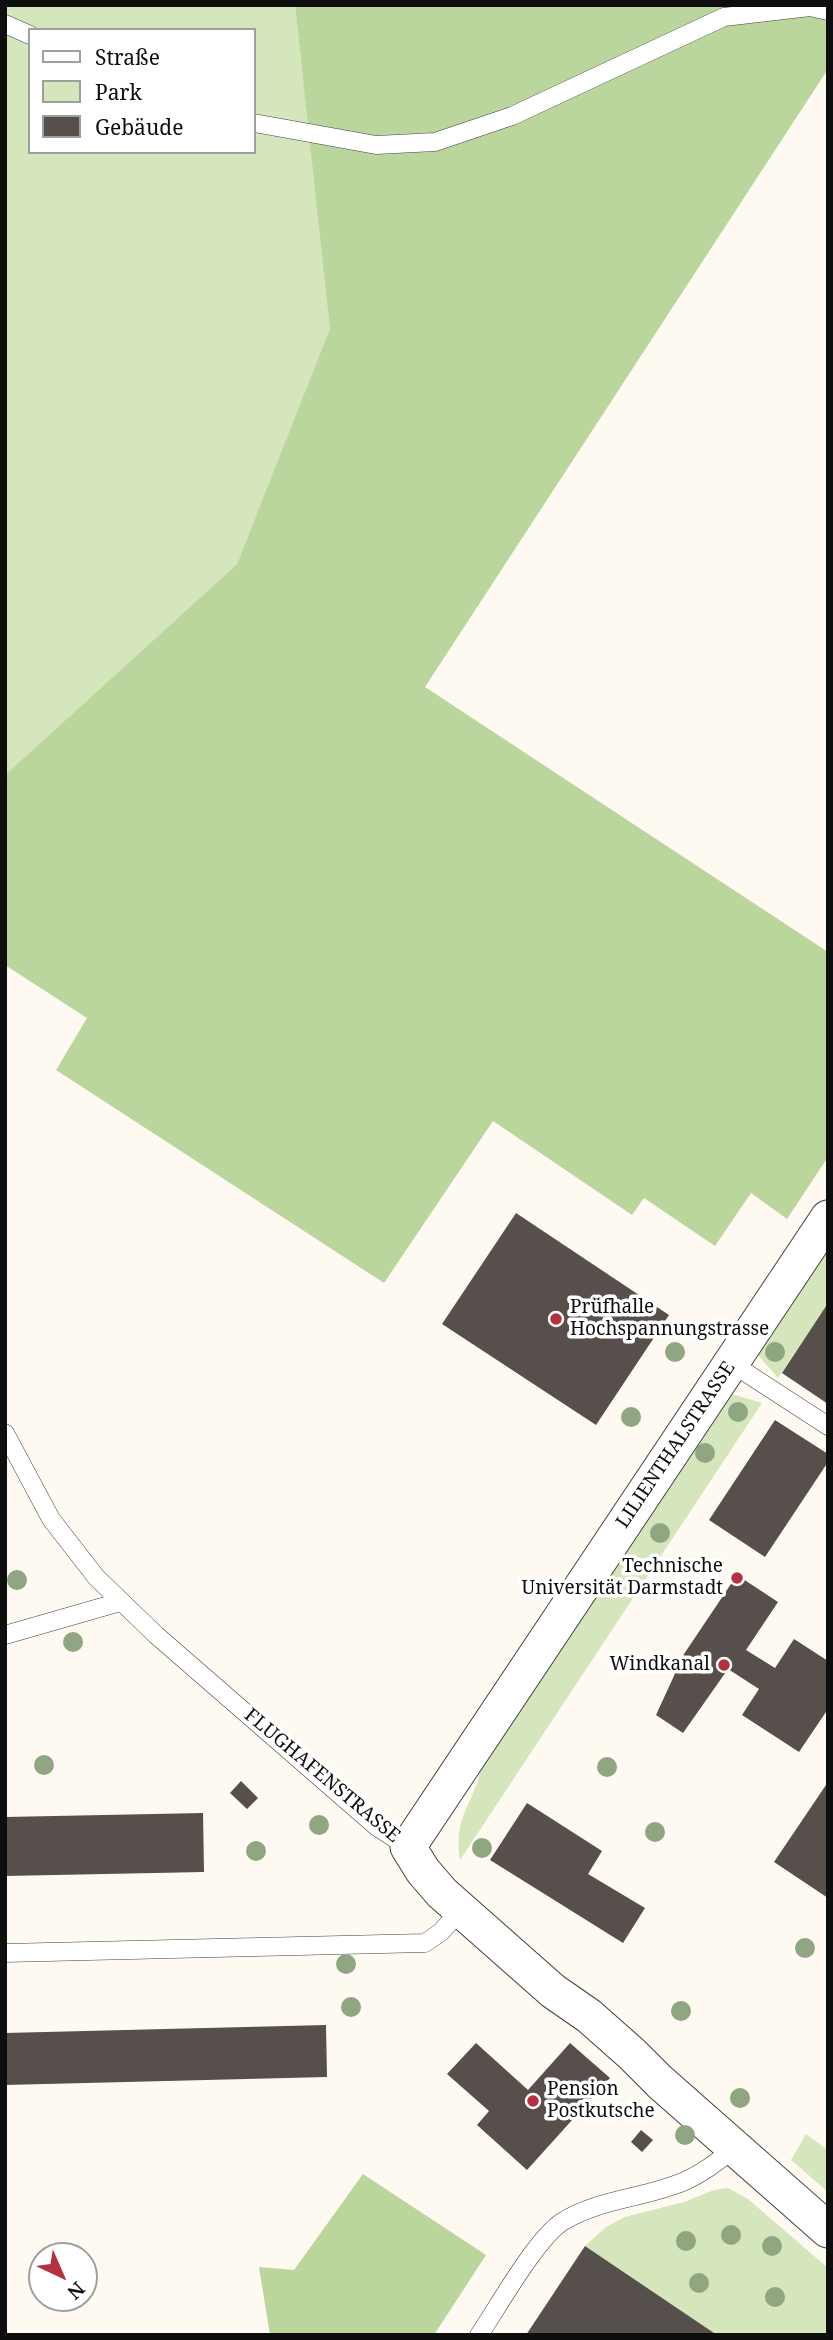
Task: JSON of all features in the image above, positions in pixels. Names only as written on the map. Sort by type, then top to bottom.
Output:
[{"type":"street","name":"LILIENTHALSTRASSE","points":[[408,1847],[828,1218]]},
{"type":"street","name":"FLUGHAFENSTRASSE","points":[[408,1847],[423,1871],[442,1893],[553,1991],[589,2016],[828,2230]]},
{"type":"lane","points":[[256,123],[376,145],[435,142],[512,116],[724,17],[810,7],[828,10]]},
{"type":"lane","points":[[5,24],[28,34]]},
{"type":"lane","points":[[731,1363],[828,1426]]},
{"type":"lane","name":"FLUGHAFENSTRASSE","points":[[5,1433],[51,1519],[96,1577],[120,1602],[377,1827],[408,1847]]},
{"type":"lane","points":[[5,1635],[120,1602]]},
{"type":"lane","points":[[5,1953],[425,1943],[441,1932],[461,1909]]},
{"type":"lane","points":[[479,2335],[543,2241],[561,2223],[586,2211],[685,2181],[712,2166],[734,2148]]},
{"type":"green space","points":[[5,5],[295,5],[331,329],[237,564],[5,775]]},
{"type":"green space","points":[[295,5],[828,5],[828,69],[425,687],[828,952],[828,1157],[787,1219],[751,1193],[715,1246],[644,1198],[632,1215],[493,1121],[384,1283],[56,1070],[87,1018],[5,965],[5,775],[237,564],[330,329]]},
{"type":"green space","points":[[828,1250],[828,1303],[778,1378],[758,1355]]},
{"type":"green space","points":[[732,1394],[762,1403],[460,1860],[461,1822],[481,1768]]},
{"type":"green space","points":[[806,2134],[828,2150],[828,2192],[791,2160]]},
{"type":"green space","points":[[363,2174],[486,2255],[434,2335],[270,2335],[259,2267],[294,2270]]},
{"type":"green space","points":[[728,2188],[748,2199],[828,2268],[828,2335],[717,2335],[585,2246],[606,2227],[625,2217]]},
{"type":"building","name":"Prüfhalle Hochspannungstrasse","points":[[516,1213],[669,1315],[596,1425],[442,1324]]},
{"type":"building","points":[[828,1303],[828,1404],[782,1373]]},
{"type":"building","points":[[775,1420],[828,1454],[828,1462],[765,1557],[709,1520]]},
{"type":"building","name":"Windkanal","points":[[737,1575],[778,1602],[746,1650],[775,1668],[794,1639],[828,1661],[828,1709],[799,1752],[742,1715],[759,1689],[728,1669],[683,1733],[656,1715],[684,1654]]},
{"type":"building","points":[[241,1781],[258,1798],[247,1809],[230,1793]]},
{"type":"building","points":[[828,1782],[828,1898],[774,1862]]},
{"type":"building","points":[[527,1803],[602,1851],[588,1874],[645,1908],[623,1943],[490,1860]]},
{"type":"building","points":[[203,1813],[204,1872],[5,1876],[5,1817]]},
{"type":"building","points":[[326,2025],[327,2077],[5,2085],[5,2033]]},
{"type":"building","name":"Pension Postkutsche","points":[[476,2043],[528,2090],[570,2043],[610,2078],[527,2170],[477,2125],[489,2111],[447,2074]]},
{"type":"building","points":[[641,2130],[653,2140],[642,2152],[631,2142]]},
{"type":"building","points":[[585,2246],[717,2335],[526,2335]]},
{"type":"place","name":"Prüfhalle Hochspannungstrasse","points":[[556,1319]]},
{"type":"place","name":"Technische Universität Darmstadt","points":[[737,1578]]},
{"type":"place","name":"Windkanal","points":[[724,1665]]},
{"type":"place","name":"Pension Postkutsche","points":[[533,2101]]}]
